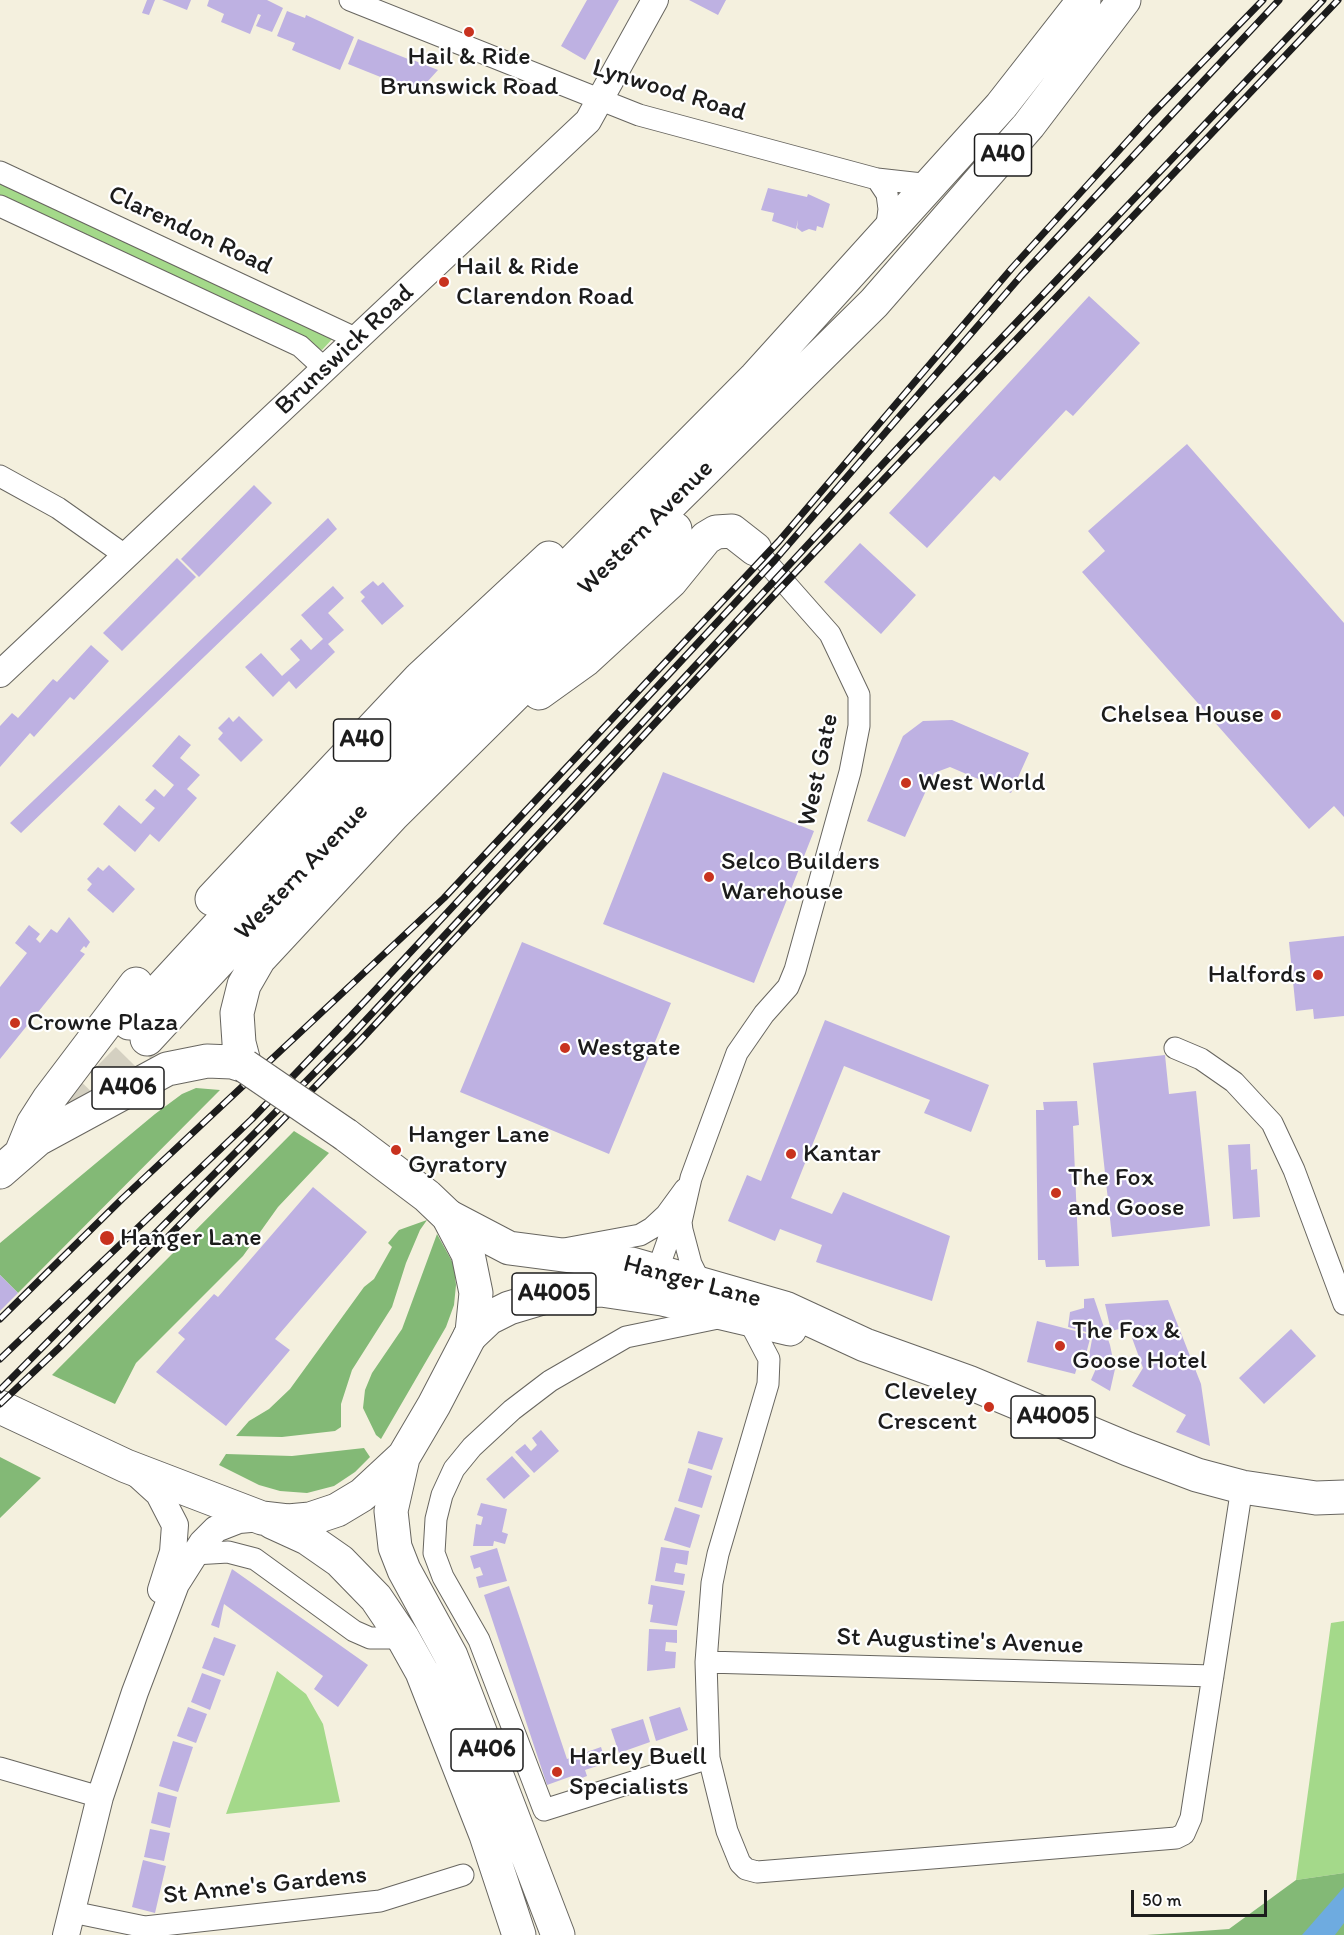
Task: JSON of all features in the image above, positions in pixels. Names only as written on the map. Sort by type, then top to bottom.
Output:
[{"type":"main road","name":"Western Avenue","points":[[1084,0],[1001,106],[756,377],[358,779],[138,1031],[874,303],[1022,134],[1124,0]]},
{"type":"main road","name":"A40","points":[[245,1066],[239,1042],[237,1013],[244,985],[255,964],[355,854],[568,642],[830,365],[874,303]]},
{"type":"main road","name":"A40","points":[[11,1162],[41,1110],[107,1020],[152,965],[260,846],[444,655],[633,480],[756,377]]},
{"type":"main road","points":[[453,756],[585,660],[671,581],[706,538],[716,532],[732,531],[755,549]]},
{"type":"main road","name":"A406","points":[[11,1162],[96,1106],[167,1069],[207,1061],[232,1062],[245,1066],[346,1135],[427,1196],[448,1216],[468,1254],[474,1282],[474,1322],[470,1336],[404,1456],[377,1484],[338,1510],[296,1521],[262,1518]]},
{"type":"main road","name":"Hanger Lane","points":[[448,1216],[509,1248],[552,1252],[653,1284],[739,1318],[866,1345]]},
{"type":"main road","name":"Hanger Lane","points":[[470,1336],[489,1318],[509,1308],[558,1293],[700,1282],[785,1308],[866,1345],[968,1382],[1138,1453],[1197,1475],[1242,1487],[1316,1498],[1344,1497]]},
{"type":"main road","name":"A406","points":[[0,1407],[126,1466],[262,1518],[307,1538],[340,1561],[376,1598],[403,1638],[422,1672],[486,1835],[519,1935]]},
{"type":"main road","name":"A406","points":[[404,1456],[391,1511],[395,1547],[404,1570],[451,1656],[558,1935]]},
{"type":"main road","name":"Hanger Lane","points":[[1242,1487],[1344,1475]]},
{"type":"street","name":"Lynwood Road","points":[[350,0],[639,115],[877,179],[931,185]]},
{"type":"street","name":"Brunswick Road","points":[[0,674],[588,121],[655,0]]},
{"type":"street","name":"Clarendon Road","points":[[0,172],[357,339]]},
{"type":"street","points":[[877,179],[887,194],[889,208],[885,235]]},
{"type":"street","points":[[0,206],[300,346],[325,369]]},
{"type":"street","points":[[0,476],[58,508],[126,556]]},
{"type":"street","name":"West Gate","points":[[700,1282],[686,1249],[681,1222],[691,1178],[737,1053],[764,1014],[788,987],[795,970],[850,772],[859,726],[859,695],[830,634],[755,549]]},
{"type":"street","points":[[1174,1048],[1201,1059],[1234,1082],[1272,1123],[1294,1170],[1344,1304]]},
{"type":"street","name":"West Gate","points":[[552,1252],[634,1236],[652,1228],[674,1205],[691,1178]]},
{"type":"street","name":"West Gate","points":[[653,1284],[670,1235],[681,1222]]},
{"type":"street","points":[[709,1758],[544,1810],[479,1640],[443,1577],[434,1553],[436,1519],[442,1495],[454,1469],[472,1447],[512,1410],[550,1381],[607,1345],[626,1336],[739,1318],[769,1359],[768,1384],[717,1554],[712,1583],[706,1662],[709,1758],[735,1851],[746,1869],[757,1872],[1176,1838],[1184,1834],[1191,1818],[1227,1601],[1242,1487]]},
{"type":"street","points":[[126,1466],[159,1494],[171,1514],[176,1532],[171,1560],[138,1661],[135,1692]]},
{"type":"street","points":[[69,1923],[100,1797],[135,1692],[176,1584],[194,1554],[209,1536],[225,1524],[262,1518]]},
{"type":"street","points":[[194,1554],[228,1552],[255,1559],[354,1631],[378,1639],[403,1638]]},
{"type":"street","name":"St Augustine's Avenue","points":[[706,1662],[1213,1676]]},
{"type":"street","points":[[0,1768],[100,1797]]},
{"type":"street","name":"St Anne's Gardens","points":[[69,1923],[145,1927],[380,1901],[463,1875]]},
{"type":"green space","points":[[0,181],[335,336],[322,350],[0,199]]},
{"type":"green space","points":[[196,1088],[220,1090],[18,1293],[0,1275],[0,1243],[155,1114],[182,1094]]},
{"type":"green space","points":[[294,1131],[329,1153],[278,1207],[243,1256],[136,1363],[115,1404],[52,1375]]},
{"type":"green space","points":[[427,1220],[420,1230],[406,1263],[392,1307],[352,1370],[341,1404],[341,1427],[335,1431],[282,1437],[236,1436],[249,1421],[269,1409],[290,1389],[364,1287],[374,1279],[392,1247],[388,1243],[399,1230]]},
{"type":"green space","points":[[437,1234],[454,1265],[456,1285],[454,1305],[446,1327],[381,1439],[376,1435],[363,1408],[365,1390],[372,1373],[402,1329]]},
{"type":"green space","points":[[364,1448],[370,1457],[355,1472],[334,1486],[307,1493],[280,1491],[259,1485],[219,1465],[226,1454],[292,1456]]},
{"type":"green space","points":[[0,1457],[41,1478],[0,1518]]},
{"type":"green space","points":[[1344,1621],[1344,1873],[1296,1880],[1331,1623]]},
{"type":"green space","points":[[277,1671],[306,1694],[323,1724],[340,1802],[226,1814]]},
{"type":"green space","points":[[1344,1873],[1344,1935],[1147,1935],[1229,1929],[1296,1880]]},
{"type":"water","points":[[1344,1887],[1344,1923],[1335,1935],[1302,1935]]},
{"type":"building","points":[[147,0],[155,0],[149,15],[142,13]]},
{"type":"building","points":[[162,0],[191,0],[187,10]]},
{"type":"building","points":[[209,0],[267,0],[283,8],[272,32],[256,26],[261,15],[258,14],[250,34],[221,22],[224,14],[207,6]]},
{"type":"building","points":[[587,0],[619,0],[585,60],[561,46]]},
{"type":"building","points":[[689,0],[726,0],[718,15]]},
{"type":"building","points":[[287,11],[305,18],[306,15],[354,37],[340,70],[292,50],[295,43],[277,36]]},
{"type":"building","points":[[358,39],[408,59],[409,56],[414,58],[413,60],[438,70],[418,92],[348,64]]},
{"type":"building","points":[[768,188],[807,197],[808,194],[830,204],[823,228],[817,226],[816,231],[809,229],[802,232],[797,228],[798,220],[796,229],[772,221],[774,213],[761,210]]},
{"type":"building","points":[[1089,296],[1140,343],[1073,416],[1066,410],[1000,481],[994,476],[927,548],[889,513]]},
{"type":"building","name":"Chelsea House","points":[[1187,444],[1344,623],[1344,817],[1334,806],[1309,829],[1082,572],[1105,551],[1088,531]]},
{"type":"building","points":[[254,485],[272,503],[199,577],[181,559]]},
{"type":"building","points":[[328,518],[337,529],[21,833],[10,823]]},
{"type":"building","points":[[860,543],[916,595],[881,634],[824,582]]},
{"type":"building","points":[[177,558],[196,577],[122,651],[103,633]]},
{"type":"building","points":[[373,581],[378,586],[383,582],[404,606],[382,625],[361,601],[365,597],[360,592]]},
{"type":"building","points":[[333,586],[344,598],[328,613],[344,630],[328,644],[335,652],[296,689],[289,681],[273,697],[245,667],[261,653],[282,676],[300,660],[290,649],[301,639],[311,650],[323,639],[301,615]]},
{"type":"building","points":[[91,645],[109,661],[74,700],[70,697],[34,737],[30,733],[0,767],[0,726],[12,713],[18,718],[53,679],[57,682]]},
{"type":"building","points":[[239,716],[263,740],[241,762],[218,739],[223,733],[218,728],[229,717],[233,722]]},
{"type":"building","name":"West World","points":[[952,720],[1029,753],[1011,793],[950,767],[934,773],[905,837],[867,821],[903,736],[923,721]]},
{"type":"building","points":[[179,735],[191,745],[180,758],[200,775],[187,789],[197,798],[159,842],[150,834],[135,852],[103,824],[119,805],[141,824],[155,808],[145,800],[155,789],[164,797],[174,785],[152,766]]},
{"type":"building","name":"Selco Builders Warehouse","points":[[663,772],[814,831],[754,983],[603,924]]},
{"type":"building","points":[[109,865],[135,889],[113,913],[87,890],[92,884],[87,879],[98,867],[103,871]]},
{"type":"building","name":"Crowne Plaza","points":[[69,917],[90,942],[80,951],[85,954],[0,1059],[0,987],[27,953],[15,943],[29,925],[40,934],[36,939],[40,943],[51,929],[57,933]]},
{"type":"building","name":"Halfords","points":[[1344,936],[1344,1016],[1314,1019],[1313,1009],[1296,1011],[1289,942]]},
{"type":"building","name":"Westgate","points":[[522,942],[671,1003],[609,1154],[460,1092]]},
{"type":"building","name":"Kantar","points":[[825,1020],[989,1085],[971,1132],[924,1113],[930,1100],[844,1066],[791,1198],[832,1214],[843,1192],[950,1236],[932,1301],[816,1262],[822,1245],[780,1229],[775,1241],[728,1221],[747,1175],[761,1181]]},
{"type":"building","points":[[1165,1055],[1169,1094],[1196,1091],[1210,1226],[1112,1237],[1093,1063]]},
{"type":"building","name":"The Fox and Goose","points":[[1077,1101],[1079,1125],[1073,1126],[1079,1266],[1046,1267],[1045,1260],[1038,1260],[1036,1110],[1044,1110],[1043,1102]]},
{"type":"building","points":[[1250,1144],[1251,1170],[1257,1169],[1260,1217],[1233,1219],[1228,1145]]},
{"type":"building","points":[[313,1187],[367,1232],[275,1339],[290,1350],[226,1426],[156,1372],[185,1339],[178,1333],[214,1294],[218,1297]]},
{"type":"building","points":[[0,1275],[18,1293],[0,1311]]},
{"type":"building","points":[[1094,1298],[1110,1345],[1115,1369],[1110,1391],[1091,1380],[1098,1364],[1088,1361],[1093,1334],[1068,1327],[1070,1312],[1084,1308],[1084,1299]]},
{"type":"building","points":[[1168,1300],[1201,1384],[1210,1446],[1176,1432],[1186,1415],[1132,1386],[1143,1368],[1128,1327],[1111,1331],[1105,1304]]},
{"type":"building","name":"The Fox & Goose Hotel","points":[[1037,1321],[1091,1335],[1085,1358],[1080,1357],[1075,1374],[1027,1362]]},
{"type":"building","points":[[1291,1329],[1316,1356],[1264,1404],[1239,1378]]},
{"type":"building","points":[[541,1430],[559,1451],[534,1473],[515,1452],[525,1444],[531,1451],[537,1445],[532,1438]]},
{"type":"building","points":[[698,1431],[723,1438],[712,1470],[688,1463]]},
{"type":"building","points":[[512,1456],[530,1476],[504,1499],[486,1479]]},
{"type":"building","points":[[688,1468],[712,1476],[702,1508],[678,1501]]},
{"type":"building","points":[[481,1503],[507,1509],[502,1532],[508,1534],[505,1544],[494,1541],[493,1546],[473,1546],[476,1524],[481,1525],[483,1517],[477,1515]]},
{"type":"building","points":[[675,1507],[700,1515],[690,1548],[664,1540]]},
{"type":"building","points":[[661,1547],[689,1551],[687,1565],[676,1563],[674,1572],[685,1574],[683,1585],[655,1581]]},
{"type":"building","points":[[497,1548],[507,1581],[479,1588],[476,1577],[483,1575],[480,1567],[474,1569],[470,1556]]},
{"type":"building","points":[[232,1569],[368,1665],[338,1707],[314,1689],[323,1676],[224,1604],[219,1628],[211,1625]]},
{"type":"building","points":[[651,1585],[685,1591],[677,1626],[650,1622],[653,1605],[648,1604]]},
{"type":"building","points":[[509,1586],[567,1759],[601,1747],[606,1763],[585,1770],[587,1776],[574,1781],[572,1776],[547,1785],[484,1595]]},
{"type":"building","points":[[649,1629],[677,1630],[677,1643],[666,1642],[665,1651],[676,1652],[675,1668],[647,1671]]},
{"type":"building","points":[[214,1637],[236,1645],[224,1676],[202,1668]]},
{"type":"building","points":[[202,1673],[221,1680],[210,1710],[191,1702]]},
{"type":"building","points":[[188,1707],[207,1714],[196,1743],[177,1736]]},
{"type":"building","points":[[680,1707],[688,1730],[656,1741],[649,1717]]},
{"type":"building","points":[[643,1719],[650,1742],[619,1753],[611,1729]]},
{"type":"building","points":[[173,1741],[193,1747],[178,1792],[159,1786]]},
{"type":"building","points":[[158,1792],[177,1797],[170,1828],[151,1823]]},
{"type":"building","points":[[150,1829],[170,1833],[164,1861],[144,1857]]},
{"type":"building","points":[[143,1860],[166,1866],[155,1913],[132,1907]]},
{"type":"tunnel","points":[[70,1117],[147,1039]]},
{"type":"railway","points":[[0,1319],[122,1199],[444,898],[779,541],[1012,268],[1152,114],[1263,0]]},
{"type":"railway","points":[[0,1359],[252,1119],[366,1000],[775,560],[1021,276],[1279,0]]},
{"type":"railway","points":[[0,1390],[351,1036],[935,408],[1323,0]]},
{"type":"railway","points":[[0,1404],[60,1347],[359,1042],[775,594],[1338,0]]},
{"type":"place","name":"Hail & Ride Brunswick Road","points":[[469,32]]},
{"type":"place","name":"Hail & Ride Clarendon Road","points":[[444,282]]},
{"type":"place","name":"Chelsea House","points":[[1276,715]]},
{"type":"place","name":"West World","points":[[906,783]]},
{"type":"place","name":"Selco Builders Warehouse","points":[[709,877]]},
{"type":"place","name":"Halfords","points":[[1318,975]]},
{"type":"place","name":"Crowne Plaza","points":[[15,1023]]},
{"type":"place","name":"Westgate","points":[[565,1048]]},
{"type":"place","name":"Hanger Lane Gyratory","points":[[396,1150]]},
{"type":"place","name":"Kantar","points":[[791,1154]]},
{"type":"place","name":"The Fox and Goose","points":[[1056,1193]]},
{"type":"place","name":"Hanger Lane","points":[[107,1238]]},
{"type":"place","name":"The Fox & Goose Hotel","points":[[1060,1346]]},
{"type":"place","name":"Cleveley Crescent","points":[[989,1407]]},
{"type":"place","name":"Harley Buell Specialists","points":[[557,1772]]}]
